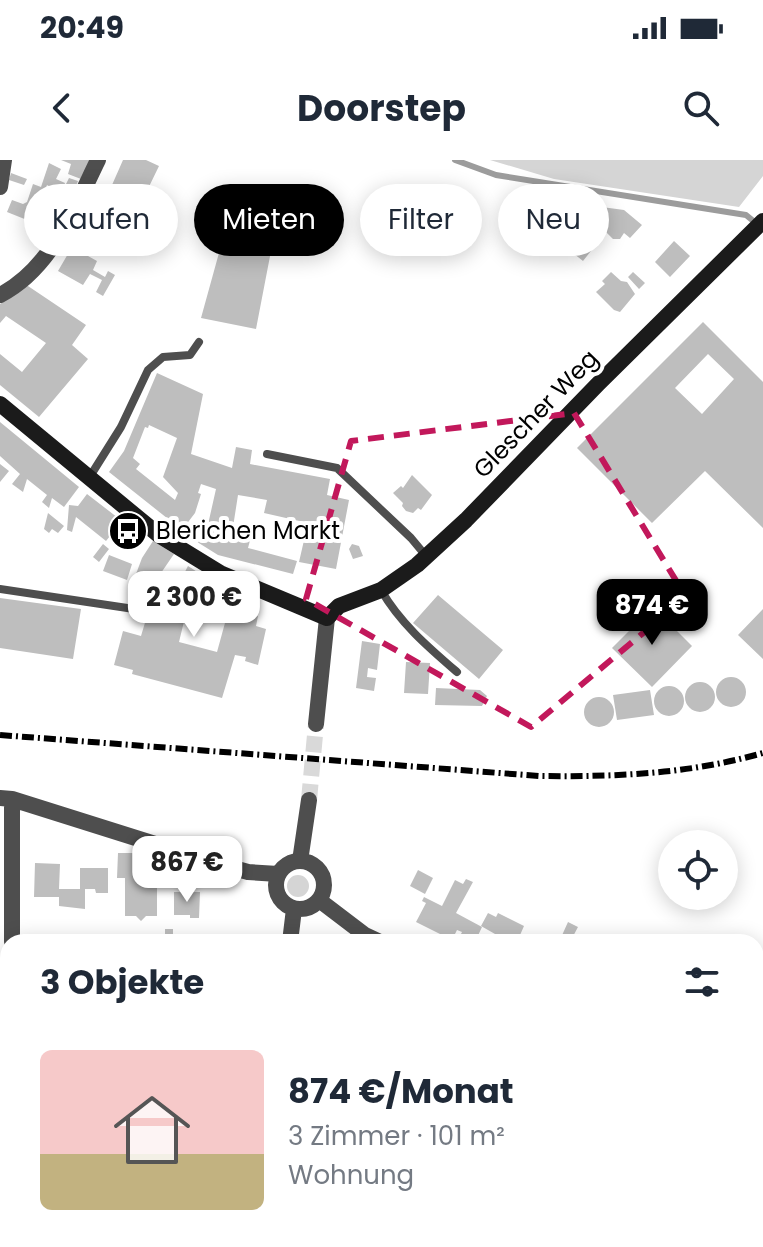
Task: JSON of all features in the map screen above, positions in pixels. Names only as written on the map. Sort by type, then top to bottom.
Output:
[{"type":"street","points":[[0,187],[4,160]]},
{"type":"street","points":[[0,295],[32,270],[51,249],[98,160]]},
{"type":"street","name":"Glescher Weg","points":[[327,618],[339,606],[381,590],[426,557],[763,221]]},
{"type":"street","points":[[0,404],[160,536],[222,574],[327,618],[316,724]]},
{"type":"street","points":[[12,934],[6,799],[248,872],[278,874]]},
{"type":"street","points":[[300,861],[309,800]]},
{"type":"street","points":[[300,861],[313,864],[323,877],[324,891],[310,907],[294,909],[278,897],[275,883],[284,866],[300,861]]},
{"type":"street","points":[[319,900],[364,934]]},
{"type":"street","points":[[291,934],[294,909]]},
{"type":"lane","points":[[88,478],[121,427],[148,370],[163,357],[190,355],[199,342]]},
{"type":"lane","points":[[267,454],[337,468],[411,538],[426,557]]},
{"type":"lane","points":[[0,589],[134,609]]},
{"type":"lane","points":[[381,590],[392,608],[424,644],[457,672]]},
{"type":"highlighted area","points":[[574,413],[686,597],[531,727],[306,599],[351,441]]},
{"type":"shaded area","points":[[490,160],[763,160],[763,176],[739,207],[609,187],[609,184],[554,179]]},
{"type":"shaded area","points":[[298,875],[309,886],[298,897],[287,886]]},
{"type":"building","points":[[61,160],[90,160],[81,179],[68,174],[71,164]]},
{"type":"building","points":[[123,160],[146,160],[159,166],[150,184],[112,184]]},
{"type":"building","points":[[49,163],[61,169],[56,179],[65,183],[42,184]]},
{"type":"building","points":[[11,173],[27,179],[24,185],[9,180]]},
{"type":"building","points":[[69,178],[78,181],[77,184],[66,184]]},
{"type":"building","points":[[12,200],[23,204],[24,219],[7,212]]},
{"type":"building","points":[[609,208],[624,210],[642,225],[630,238],[624,233],[620,239],[609,235]]},
{"type":"building","points":[[674,241],[690,256],[670,277],[655,262]]},
{"type":"building","points":[[67,256],[88,256],[97,261],[93,270],[105,277],[108,271],[115,275],[103,296],[96,292],[102,280],[90,274],[83,285],[58,271]]},
{"type":"building","points":[[218,256],[270,256],[256,329],[201,318]]},
{"type":"building","points":[[611,272],[627,282],[635,294],[620,312],[596,292]]},
{"type":"building","points":[[633,272],[645,283],[639,289],[628,277]]},
{"type":"building","points":[[25,284],[86,325],[72,345],[88,359],[39,417],[0,385],[0,354],[22,372],[46,343],[6,316],[0,323],[0,304]]},
{"type":"building","points":[[703,322],[763,382],[763,528],[705,471],[652,523],[577,448]],"holes":[[[708,354],[734,379],[702,414],[675,388]]]},
{"type":"building","points":[[157,373],[203,394],[191,454],[232,468],[236,447],[252,450],[250,464],[330,479],[327,495],[349,500],[336,569],[299,562],[308,523],[264,513],[267,500],[238,495],[233,527],[253,529],[248,548],[297,561],[293,574],[218,555],[194,540],[202,526],[207,529],[216,489],[201,484],[195,513],[182,530],[109,472],[124,451]],"holes":[[[149,425],[177,438],[163,477],[178,493],[175,500],[136,469],[140,464],[133,458],[145,427]]]},
{"type":"building","points":[[0,422],[79,487],[64,507],[52,498],[49,508],[42,502],[47,495],[27,479],[23,492],[12,484],[20,474],[0,456]]},
{"type":"building","points":[[0,464],[9,471],[0,482]]},
{"type":"building","points":[[412,475],[432,495],[421,510],[418,508],[413,513],[406,511],[393,493],[401,486],[403,488]]},
{"type":"building","points":[[87,494],[122,521],[106,541],[76,517],[72,532],[67,530],[69,505],[78,506]]},
{"type":"building","points":[[48,513],[64,526],[58,533],[52,529],[49,533],[44,529]]},
{"type":"building","points":[[153,541],[174,554],[150,589],[133,582],[142,558]]},
{"type":"building","points":[[103,544],[109,549],[99,562],[93,557]]},
{"type":"building","points":[[352,544],[359,546],[363,556],[353,559],[349,549]]},
{"type":"building","points":[[109,555],[132,564],[127,580],[103,571]]},
{"type":"building","points":[[188,566],[236,597],[245,606],[244,612],[258,616],[256,626],[266,629],[258,665],[245,661],[246,657],[235,655],[222,698],[132,674],[133,670],[114,665],[123,631],[141,636],[147,616],[167,621],[176,589]],"holes":[[[185,594],[205,605],[208,602],[228,612],[217,652],[179,642],[187,609],[182,608]]]},
{"type":"building","points":[[438,595],[503,650],[479,679],[413,623]]},
{"type":"building","points":[[0,598],[81,609],[73,659],[0,648]]},
{"type":"building","points":[[653,607],[692,646],[652,687],[612,648]]},
{"type":"building","points":[[763,609],[763,659],[738,635]]},
{"type":"building","points":[[362,641],[380,644],[377,670],[368,668],[367,677],[376,678],[374,691],[356,688]]},
{"type":"building","points":[[406,662],[430,663],[428,694],[404,693]]},
{"type":"building","points":[[731,677],[742,681],[746,692],[742,703],[731,707],[720,703],[716,692],[720,681]]},
{"type":"building","points":[[700,682],[711,686],[715,697],[711,708],[700,712],[689,708],[685,697],[689,686]]},
{"type":"building","points":[[669,686],[680,690],[684,701],[680,712],[669,716],[658,712],[654,701],[658,690]]},
{"type":"building","points":[[436,688],[480,690],[487,696],[482,706],[435,705]]},
{"type":"building","points":[[650,690],[654,715],[617,720],[613,695]]},
{"type":"building","points":[[599,697],[610,701],[614,712],[610,723],[599,727],[588,723],[584,712],[588,701]]},
{"type":"building","points":[[118,853],[135,853],[135,878],[141,874],[146,878],[157,878],[157,916],[146,916],[141,921],[136,916],[125,916],[125,878],[117,878]]},
{"type":"building","points":[[35,863],[60,864],[59,889],[80,889],[80,868],[108,868],[108,893],[85,889],[85,909],[59,906],[59,897],[34,897]]},
{"type":"building","points":[[418,870],[433,878],[425,894],[410,886]]},
{"type":"building","points":[[466,879],[473,882],[456,913],[482,927],[479,934],[461,934],[457,930],[455,934],[440,934],[416,922],[426,903],[422,901],[424,897],[442,906],[455,880],[463,884]]},
{"type":"building","points":[[174,892],[200,892],[199,918],[174,915]]},
{"type":"building","points":[[488,913],[496,917],[498,913],[524,926],[520,934],[495,934],[481,926]]},
{"type":"building","points":[[568,922],[578,927],[574,934],[563,934]]},
{"type":"waterway","points":[[455,160],[496,175],[746,215],[757,224]]},
{"type":"tunnel","points":[[309,800],[316,724]]},
{"type":"railway","points":[[0,735],[539,776],[652,773],[708,766],[763,753]]},
{"type":"place","name":"Blerichen Markt","points":[[128,531]]}]
